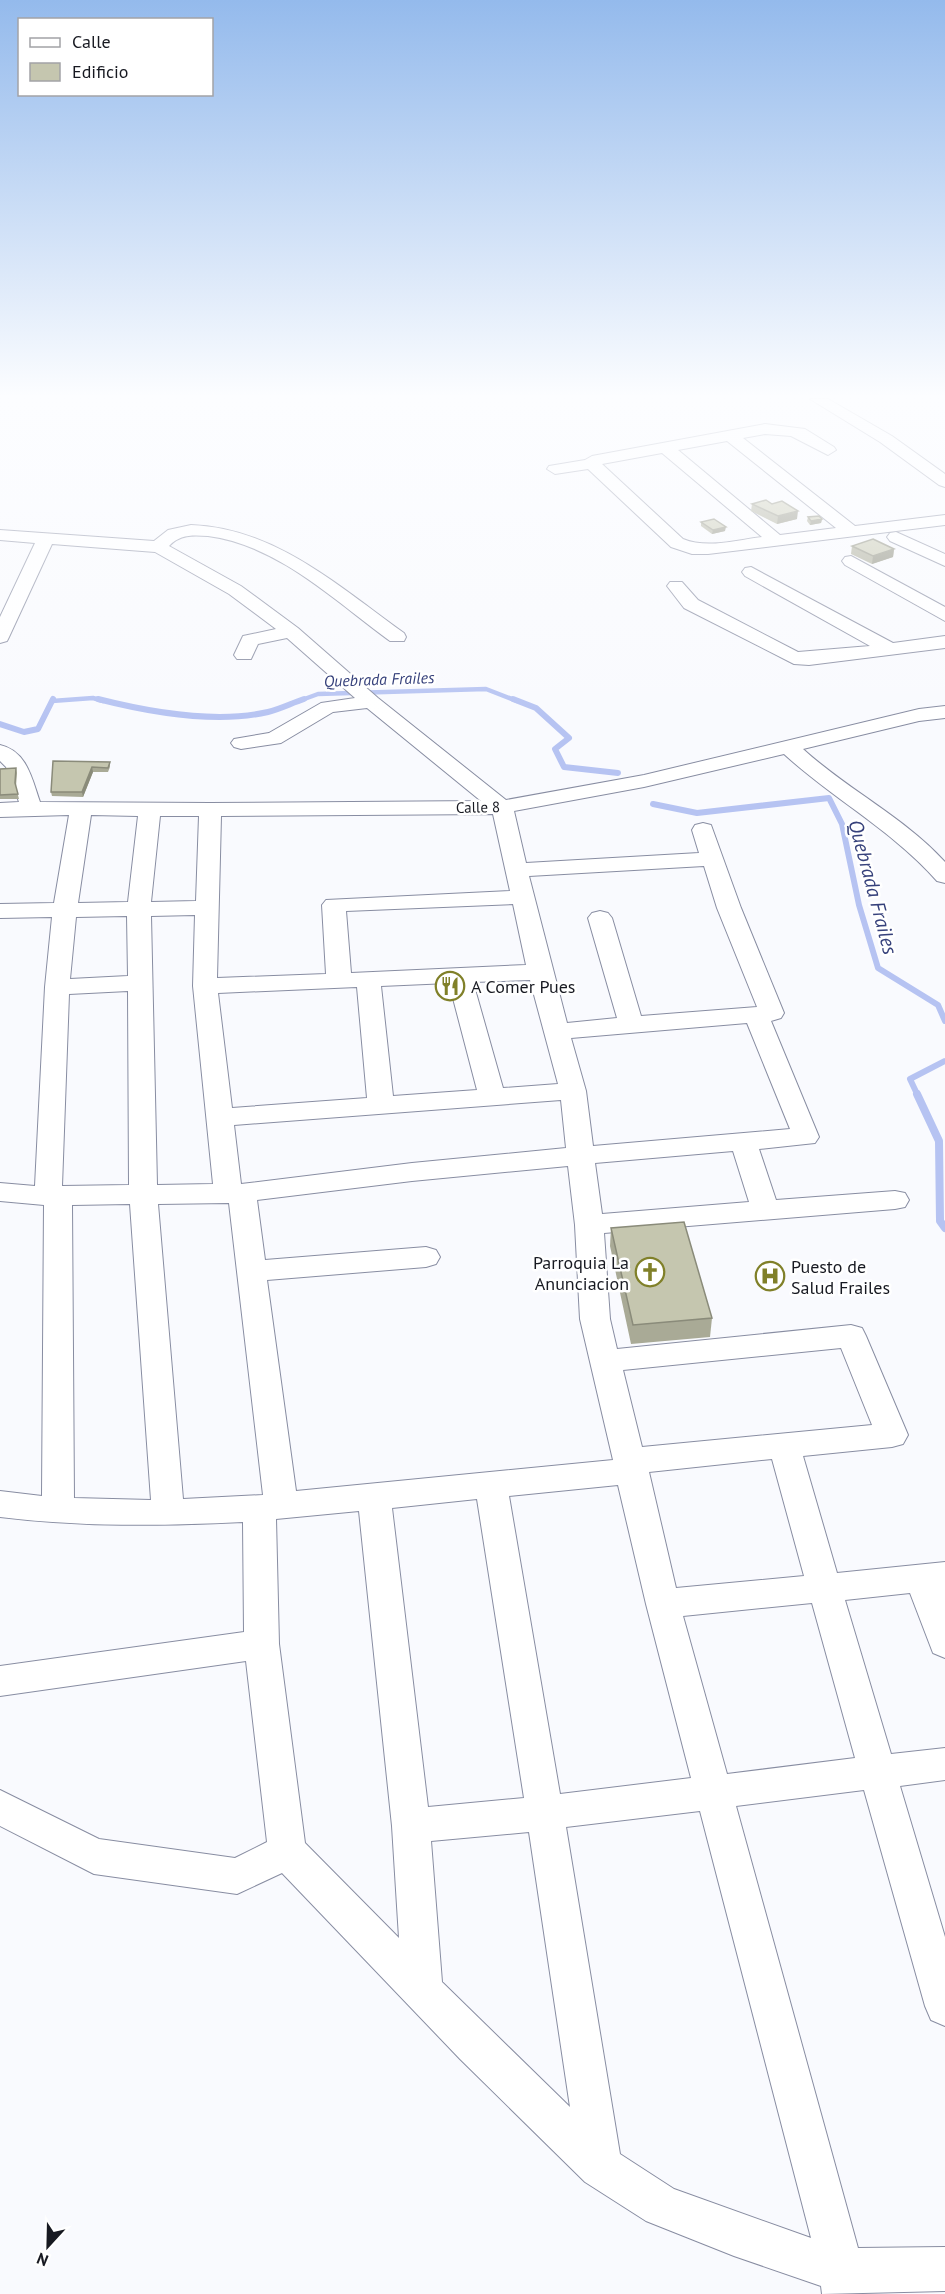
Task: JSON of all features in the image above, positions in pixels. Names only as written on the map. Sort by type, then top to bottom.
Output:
[{"type":"street","points":[[637,506],[677,543],[692,549],[708,549],[945,520]]},
{"type":"street","points":[[735,506],[777,541]]},
{"type":"street","points":[[819,506],[852,532]]},
{"type":"street","points":[[159,547],[166,537],[180,531],[230,535],[269,550],[397,637]]},
{"type":"street","points":[[0,535],[159,547],[234,590],[291,632],[368,699],[502,807],[540,972],[573,1091],[590,1225],[595,1319],[604,1360],[663,1604],[843,2282]]},
{"type":"street","points":[[896,537],[945,561]]},
{"type":"street","points":[[0,637],[46,539]]},
{"type":"street","points":[[851,561],[945,615]]},
{"type":"street","points":[[751,572],[888,648]]},
{"type":"street","points":[[676,586],[691,604],[794,658],[809,659],[945,642]]},
{"type":"street","points":[[249,642],[291,632]]},
{"type":"street","points":[[241,743],[274,739],[290,732],[328,707],[368,699]]},
{"type":"street","name":"Calle 8","points":[[0,810],[32,808],[210,810],[502,807],[633,783],[919,715],[945,712]]},
{"type":"street","points":[[789,747],[805,763],[905,834],[945,876]]},
{"type":"street","points":[[0,752],[16,764],[32,808]]},
{"type":"street","points":[[58,1511],[53,1196],[57,987],[65,909],[81,808]]},
{"type":"street","points":[[150,809],[139,908],[142,1195],[168,1513]]},
{"type":"street","points":[[210,810],[205,986],[219,1118],[251,1271],[270,1507],[262,1644],[287,1851],[423,1991],[600,2167],[661,2206],[734,2234],[843,2282],[945,2269]]},
{"type":"street","points":[[558,1031],[772,1013],[729,908],[703,830]]},
{"type":"street","points":[[518,870],[712,859]]},
{"type":"street","points":[[339,980],[334,905],[523,897]]},
{"type":"street","points":[[0,910],[207,908]]},
{"type":"street","points":[[600,918],[631,1025]]},
{"type":"street","points":[[205,986],[540,972]]},
{"type":"street","points":[[459,975],[492,1097]]},
{"type":"street","points":[[368,979],[381,1104]]},
{"type":"street","points":[[57,987],[139,983]]},
{"type":"street","points":[[0,1192],[53,1196],[235,1193],[582,1155],[806,1137],[756,1015]]},
{"type":"street","points":[[219,1118],[573,1091]]},
{"type":"street","points":[[743,1141],[765,1210]]},
{"type":"street","points":[[590,1225],[895,1200]]},
{"type":"street","points":[[251,1271],[426,1257]]},
{"type":"street","points":[[0,1504],[58,1511],[168,1513],[270,1507],[491,1486],[784,1446],[892,1435],[851,1336],[604,1360]]},
{"type":"street","points":[[784,1446],[945,2006]]},
{"type":"street","points":[[491,1486],[600,2167]]},
{"type":"street","points":[[374,1497],[411,1826],[423,1991]]},
{"type":"street","points":[[663,1604],[933,1577],[945,1643]]},
{"type":"street","points":[[0,1681],[262,1644]]},
{"type":"street","points":[[411,1826],[545,1813],[713,1790],[945,1764]]},
{"type":"street","points":[[0,1807],[94,1856],[144,1864],[237,1876],[287,1851]]},
{"type":"building","points":[[756,506],[790,506],[798,511],[778,516]]},
{"type":"building","points":[[819,516],[822,519],[811,521],[808,517]]},
{"type":"building","points":[[714,519],[726,527],[713,530],[701,522]]},
{"type":"building","points":[[873,539],[894,549],[873,556],[852,546]]},
{"type":"building","points":[[53,761],[110,762],[108,768],[92,767],[82,792],[51,792]]},
{"type":"building","points":[[16,768],[15,783],[18,794],[0,795],[0,769]]},
{"type":"building","points":[[684,1222],[712,1318],[633,1325],[611,1228]]},
{"type":"waterway","name":"Quebrada Frailes","points":[[299,701],[318,694],[486,689],[517,701]]},
{"type":"waterway","name":"Quebrada Frailes","points":[[52,701],[93,698],[103,701]]},
{"type":"waterway","name":"Quebrada Frailes","points":[[98,699],[160,712],[205,717],[268,712],[304,699]]},
{"type":"waterway","name":"Quebrada Frailes","points":[[513,699],[536,708],[569,738],[555,749],[564,767],[618,773]]},
{"type":"waterway","name":"Quebrada Frailes","points":[[0,724],[24,732],[38,729],[52,701]]},
{"type":"waterway","name":"Quebrada Frailes","points":[[653,804],[697,813],[829,798],[842,824],[859,905],[878,968],[938,1005],[945,1021]]},
{"type":"waterway","name":"Quebrada Frailes","points":[[918,1096],[910,1079],[945,1061]]},
{"type":"waterway","name":"Quebrada Frailes","points":[[917,1094],[939,1141],[940,1221],[945,1228]]},
{"type":"place","name":"A Comer Pues","points":[[450,986]]},
{"type":"place","name":"Parroquia La Anunciacion","points":[[650,1272]]},
{"type":"place","name":"Puesto de Salud Frailes","points":[[770,1276]]}]
